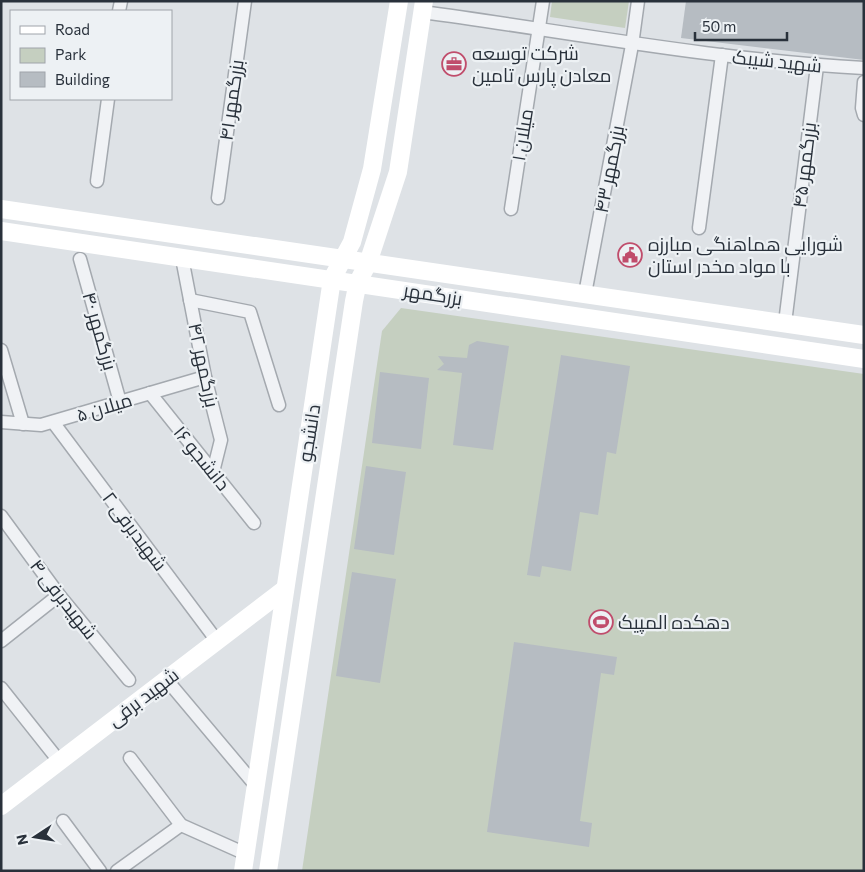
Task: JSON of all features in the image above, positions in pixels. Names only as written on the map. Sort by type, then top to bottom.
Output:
[{"type":"street","name":"بزرگمهر ۴۱","points":[[218,198],[244,1]]},
{"type":"street","name":"دانشجو","points":[[244,862],[332,279],[352,242],[372,169],[398,1]]},
{"type":"street","name":"میلان ۱","points":[[510,209],[542,1]]},
{"type":"street","name":"بزرگمهر ۴۳","points":[[585,294],[632,45],[638,1]]},
{"type":"street","name":"دانشجو","points":[[268,871],[358,282],[368,263],[398,172],[423,7]]},
{"type":"street","name":"شهید شیبک","points":[[423,7],[632,45],[817,66],[864,68]]},
{"type":"street","points":[[699,228],[722,55]]},
{"type":"street","name":"بزرگمهر ۴۵","points":[[793,324],[817,66]]},
{"type":"street","points":[[864,82],[862,108],[864,115]]},
{"type":"street","points":[[97,181],[108,100]]},
{"type":"street","name":"بزرگمهر","points":[[1,209],[342,260],[864,334]]},
{"type":"street","name":"بزرگمهر","points":[[1,230],[864,359]]},
{"type":"street","name":"بزرگمهر ۴۲","points":[[182,258],[221,440],[213,472]]},
{"type":"street","name":"بزرگمهر ۴۰","points":[[80,259],[120,402]]},
{"type":"street","points":[[190,300],[250,312],[279,405]]},
{"type":"street","points":[[793,324],[796,349]]},
{"type":"street","points":[[1,350],[23,424]]},
{"type":"street","name":"میلان ۵","points":[[1,422],[41,425],[206,377]]},
{"type":"street","name":"دانشجو ۱۶","points":[[150,393],[254,523]]},
{"type":"street","name":"شهیدبرفی ۲","points":[[53,422],[217,641]]},
{"type":"street","name":"شهیدبرفی ۴","points":[[1,516],[59,595],[129,680]]},
{"type":"street","name":"شهید برفی","points":[[1,806],[285,588]]},
{"type":"street","points":[[1,641],[59,595]]},
{"type":"street","points":[[166,679],[256,786]]},
{"type":"street","points":[[1,688],[60,761]]},
{"type":"street","points":[[130,758],[181,825],[244,862]]},
{"type":"street","points":[[63,821],[100,871]]},
{"type":"street","points":[[117,871],[181,825]]},
{"type":"green space","points":[[552,1],[629,1],[625,28],[550,17]]},
{"type":"green space","name":"دهکده المپیک","points":[[401,308],[864,374],[864,871],[302,871],[382,331]]},
{"type":"building","points":[[686,1],[864,1],[864,60],[681,38]]},
{"type":"building","points":[[477,341],[509,346],[493,450],[453,445],[462,373],[437,370],[444,364],[438,356],[467,358],[469,345]]},
{"type":"building","points":[[561,355],[630,366],[616,454],[607,452],[598,515],[580,512],[571,571],[542,566],[540,577],[527,575]]},
{"type":"building","points":[[380,372],[429,378],[421,449],[372,443]]},
{"type":"building","points":[[366,466],[406,472],[394,555],[354,549]]},
{"type":"building","points":[[352,572],[396,579],[380,683],[336,676]]},
{"type":"building","points":[[514,642],[617,657],[614,675],[601,673],[580,821],[592,823],[589,847],[487,832]]},
{"type":"place","name":"شرکت توسعه معادن پارس تامین","points":[[454,64]]},
{"type":"place","name":"شورایی هماهنگی مبارزه با مواد مخدر استان","points":[[630,255]]},
{"type":"place","name":"دهکده المپیک","points":[[601,622]]}]
